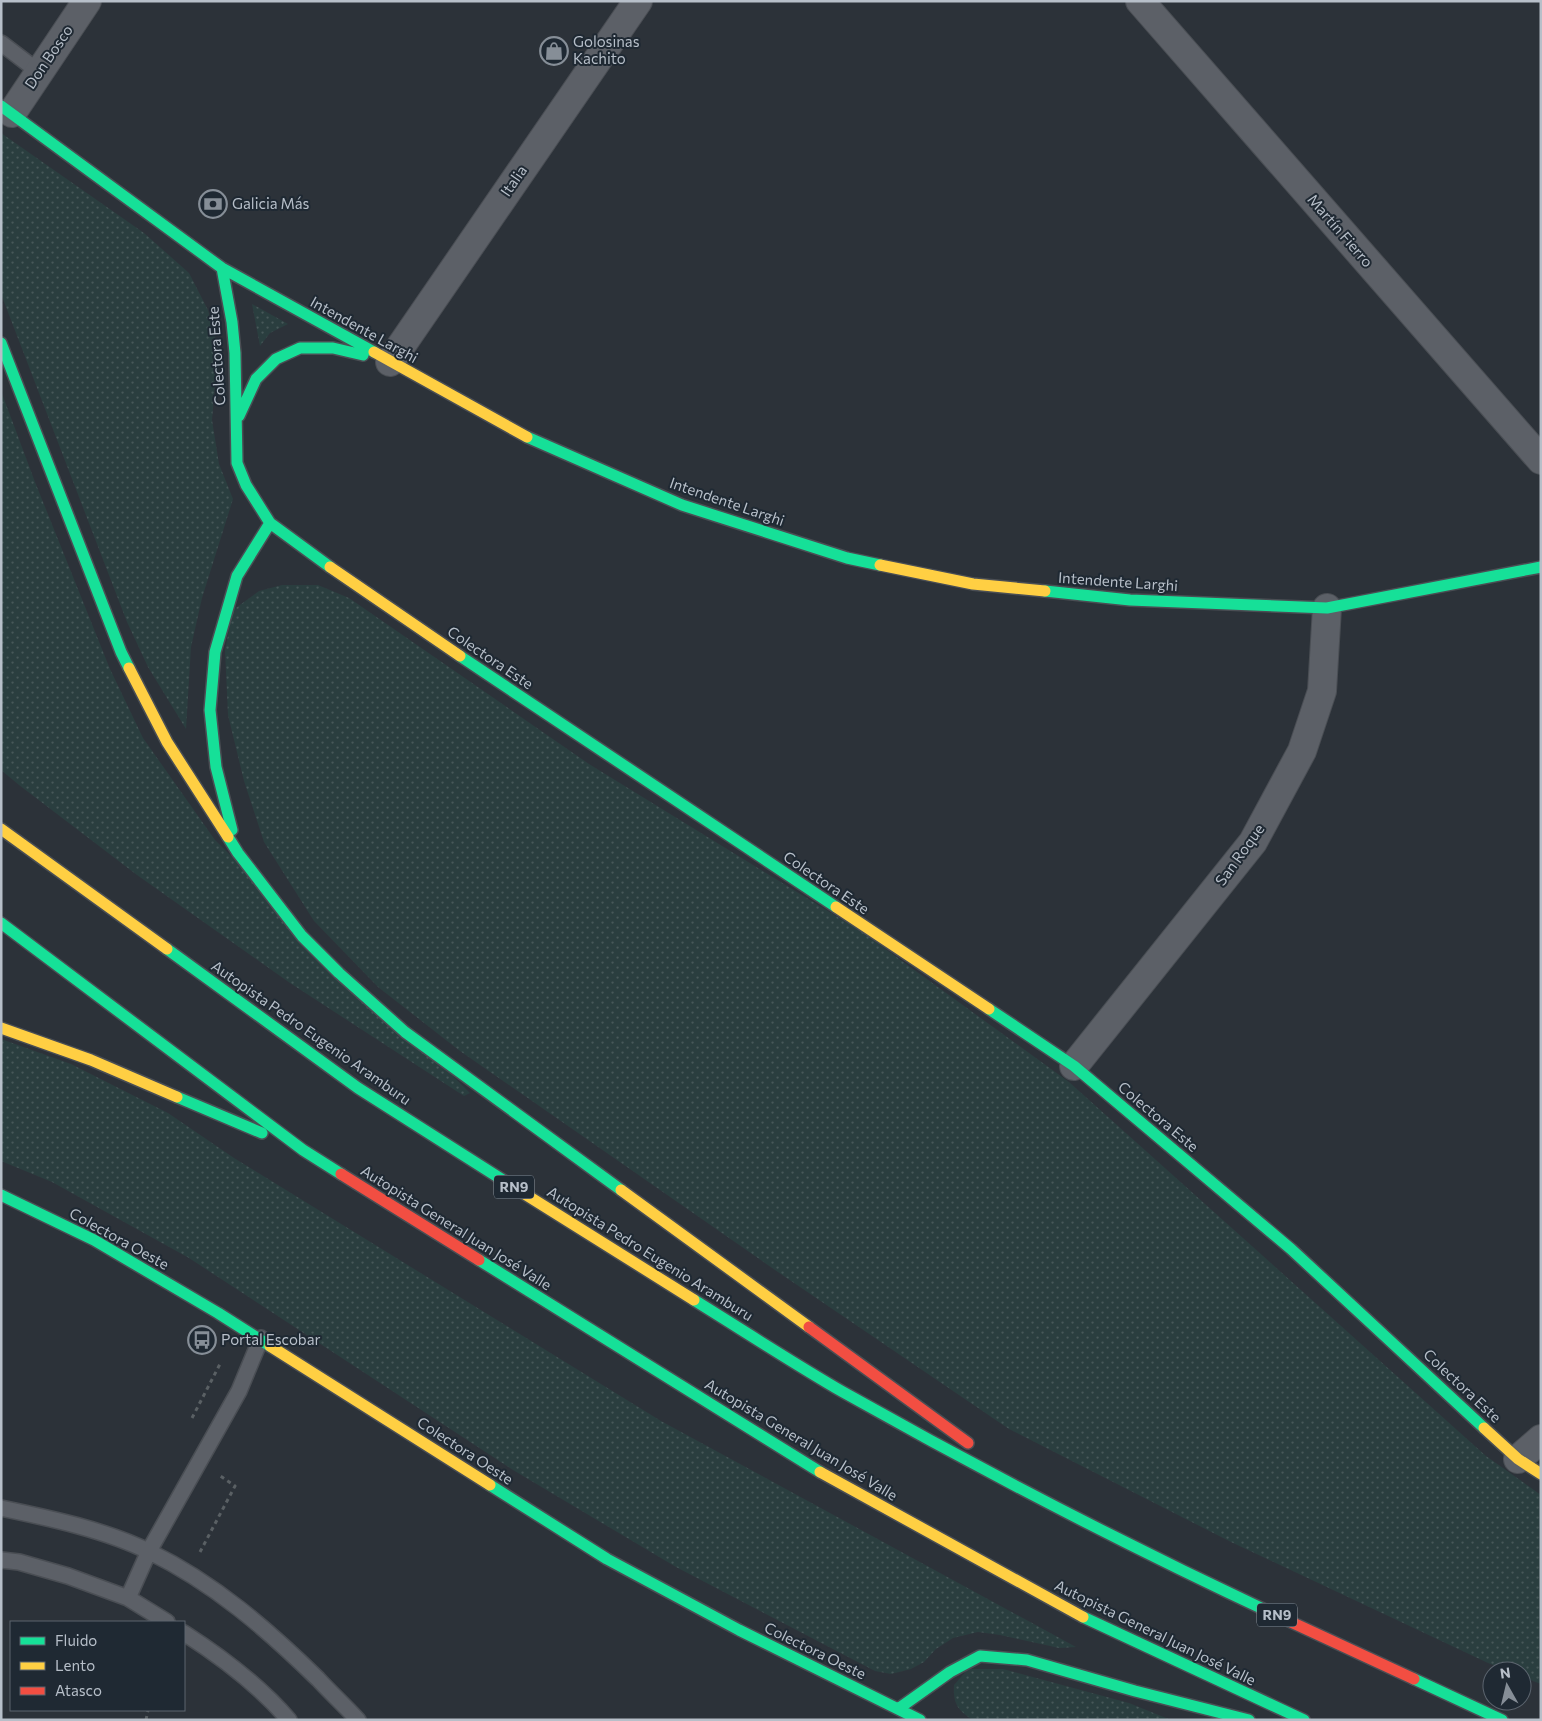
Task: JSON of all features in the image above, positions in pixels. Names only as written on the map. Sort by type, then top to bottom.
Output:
[{"type":"main road","name":"Intendente Larghi","points":[[7,109],[222,268],[528,438],[682,505],[847,558],[973,584],[1130,600],[1327,608],[1541,567]]},
{"type":"main road","name":"Colectora Este","points":[[222,268],[232,322],[235,353],[237,464],[246,485],[270,523],[380,602],[1074,1066],[1291,1249],[1518,1459],[1541,1474]]},
{"type":"main road","points":[[1,343],[121,652],[167,742],[238,853],[302,936],[339,973],[405,1032],[974,1447]]},
{"type":"main road","points":[[236,422],[256,379],[276,359],[300,348],[333,348],[390,362]]},
{"type":"main road","points":[[238,853],[216,767],[210,710],[215,652],[236,576],[270,523]]},
{"type":"main road","name":"Autopista Pedro Eugenio Aramburu","points":[[1,829],[358,1088],[674,1288],[842,1391],[1054,1506]]},
{"type":"main road","points":[[1,924],[303,1150]]},
{"type":"main road","points":[[1,1028],[91,1060],[303,1150]]},
{"type":"main road","name":"Autopista General Juan José Valle","points":[[303,1150],[827,1477],[1096,1624],[1304,1720]]},
{"type":"main road","name":"Colectora Oeste","points":[[1,1195],[94,1240],[261,1338],[607,1559],[739,1630],[920,1720]]},
{"type":"main road","points":[[990,1459],[1054,1506]]},
{"type":"main road","name":"RN9","points":[[1054,1506],[1175,1568],[1502,1720]]},
{"type":"main road","points":[[898,1709],[950,1672],[980,1656],[1027,1660],[1135,1691],[1249,1720]]},
{"type":"street","name":"Don Bosco","points":[[7,109],[39,72],[87,1]]},
{"type":"street","name":"Italia","points":[[390,362],[638,1]]},
{"type":"street","name":"Martín Fierro","points":[[1140,1],[1541,460]]},
{"type":"street","name":"San Roque","points":[[1074,1066],[1253,842],[1302,751],[1322,691],[1327,608]]},
{"type":"street","points":[[1518,1459],[1541,1439]]},
{"type":"lane","points":[[1,44],[39,72]]},
{"type":"lane","points":[[128,1598],[149,1551],[239,1391],[261,1338]]},
{"type":"lane","points":[[1,1508],[53,1519],[108,1536],[149,1551],[202,1581],[248,1615],[283,1645],[358,1720]]},
{"type":"lane","points":[[1,1560],[19,1562],[68,1576],[128,1598],[165,1621]]},
{"type":"lane","points":[[185,1634],[234,1666],[272,1700],[289,1720]]},
{"type":"green space","points":[[1,133],[144,233],[189,273],[208,310],[218,348],[212,420],[219,464],[233,499],[202,598],[191,647],[186,729],[148,667],[127,622],[1,294]]},
{"type":"green space","points":[[252,304],[288,324],[270,333],[260,346]]},
{"type":"green space","points":[[1,391],[35,482],[110,669],[143,738],[215,840],[470,1093],[464,1096],[290,983],[137,875],[1,770]]},
{"type":"green space","points":[[282,585],[318,585],[349,598],[589,764],[862,932],[1069,1082],[1486,1456],[1541,1495],[1541,1684],[1532,1681],[1532,1661],[1484,1661],[1231,1542],[1009,1429],[775,1270],[460,1051],[378,987],[314,921],[264,842],[244,781],[228,715],[225,650],[233,610],[259,591]]},
{"type":"green space","points":[[1,1039],[71,1064],[168,1113],[234,1158],[661,1421],[1076,1647],[1059,1648],[978,1632],[953,1638],[936,1649],[924,1662],[911,1669],[891,1674],[875,1671],[676,1567],[513,1470],[189,1258],[52,1182],[1,1161]]},
{"type":"green space","points":[[968,1669],[1003,1669],[1129,1703],[1171,1720],[973,1720],[957,1706],[954,1697],[954,1685]]},
{"type":"traffic: fast","points":[[1,106],[222,268],[374,352]]},
{"type":"traffic: fast","points":[[222,268],[232,322],[235,353],[237,463],[246,485],[270,523],[330,567]]},
{"type":"traffic: fast","points":[[1,343],[121,652],[129,668]]},
{"type":"traffic: fast","points":[[239,416],[256,379],[276,359],[300,348],[333,348],[363,355]]},
{"type":"traffic: fast","points":[[527,437],[682,505],[847,558],[880,565]]},
{"type":"traffic: fast","points":[[232,830],[216,767],[210,710],[215,652],[237,576],[270,523]]},
{"type":"traffic: fast","points":[[1045,591],[1130,600],[1327,608],[1541,567]]},
{"type":"traffic: fast","points":[[460,656],[836,907]]},
{"type":"traffic: fast","points":[[228,837],[238,853],[302,936],[339,973],[405,1032],[621,1190]]},
{"type":"traffic: fast","points":[[1,923],[303,1150],[341,1174]]},
{"type":"traffic: fast","points":[[167,949],[358,1088],[520,1191]]},
{"type":"traffic: fast","points":[[989,1009],[1074,1066],[1291,1249],[1484,1428]]},
{"type":"traffic: fast","points":[[177,1097],[262,1133]]},
{"type":"traffic: fast","points":[[1,1195],[94,1240],[270,1346]]},
{"type":"traffic: fast","points":[[479,1260],[820,1472]]},
{"type":"traffic: fast","points":[[694,1300],[824,1381],[896,1422],[1113,1536],[1278,1616]]},
{"type":"traffic: fast","points":[[490,1485],[607,1559],[739,1630],[920,1720]]},
{"type":"traffic: fast","points":[[1083,1617],[1304,1720]]},
{"type":"traffic: fast","points":[[898,1709],[950,1672],[980,1656],[1027,1660],[1135,1691],[1249,1720]]},
{"type":"traffic: fast","points":[[1414,1679],[1502,1720]]},
{"type":"traffic: slow","points":[[374,352],[527,437]]},
{"type":"traffic: slow","points":[[880,565],[973,584],[1045,591]]},
{"type":"traffic: slow","points":[[330,567],[460,656]]},
{"type":"traffic: slow","points":[[129,668],[167,742],[228,837]]},
{"type":"traffic: slow","points":[[1,829],[167,949]]},
{"type":"traffic: slow","points":[[836,907],[989,1009]]},
{"type":"traffic: slow","points":[[1,1028],[91,1060],[177,1097]]},
{"type":"traffic: slow","points":[[621,1190],[809,1327]]},
{"type":"traffic: slow","points":[[520,1191],[694,1300]]},
{"type":"traffic: slow","points":[[270,1346],[490,1485]]},
{"type":"traffic: slow","points":[[1484,1428],[1518,1459],[1541,1474]]},
{"type":"traffic: slow","points":[[820,1472],[1083,1617]]},
{"type":"traffic: jam","points":[[341,1174],[479,1260]]},
{"type":"traffic: jam","points":[[809,1327],[968,1443]]},
{"type":"traffic: jam","points":[[1278,1616],[1414,1679]]},
{"type":"place","name":"Golosinas Kachito","points":[[554,51]]},
{"type":"place","name":"Galicia Más","points":[[213,204]]},
{"type":"place","name":"Portal Escobar","points":[[202,1340]]}]
